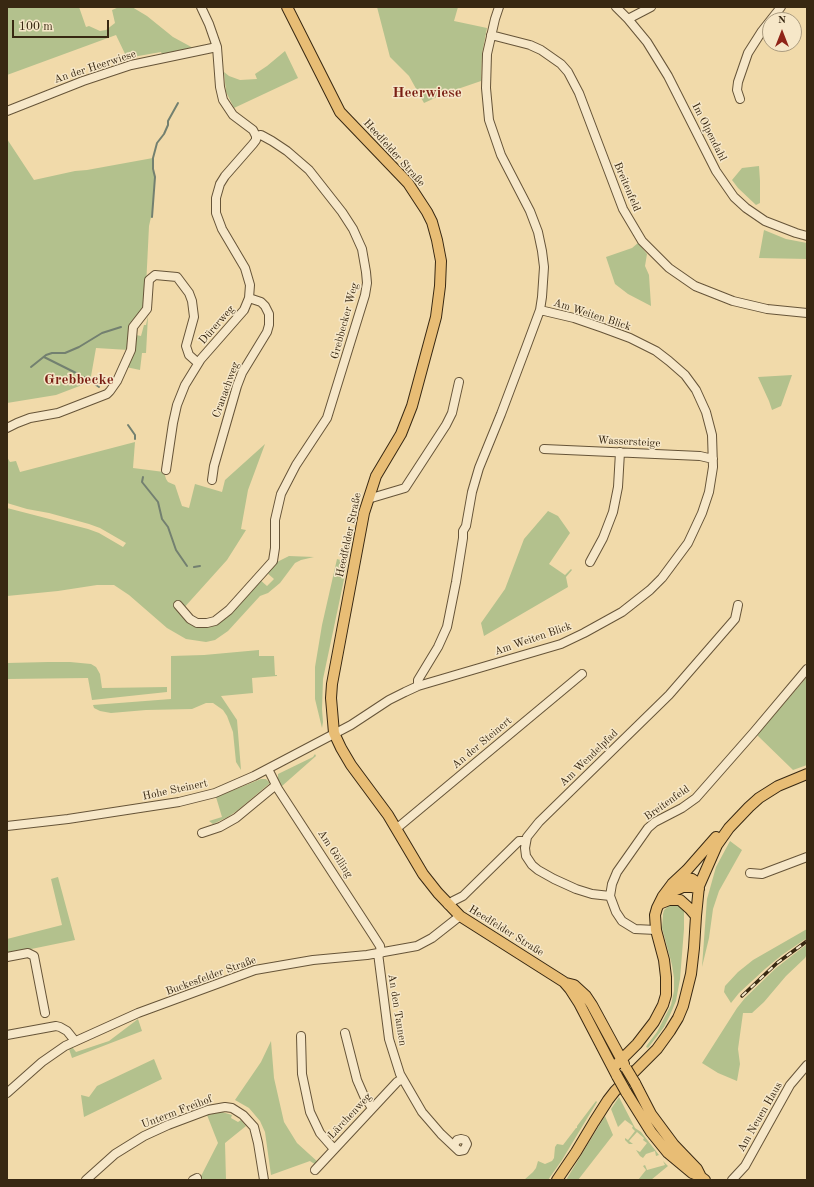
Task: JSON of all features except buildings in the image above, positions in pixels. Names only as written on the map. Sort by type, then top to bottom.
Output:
[{"type":"main road","name":"Heedfelder Straße","points":[[287,7],[340,112],[408,183],[420,199],[432,222],[439,249],[441,276],[436,317],[417,389],[406,422],[376,476],[363,517],[332,684],[331,698],[334,733],[354,770],[388,815],[423,874],[448,905],[460,916],[564,982],[574,985],[590,1001],[651,1114],[670,1140],[697,1169],[703,1178]]},
{"type":"main road","points":[[557,1180],[608,1100],[657,1049],[678,1018],[683,1006],[691,974],[699,887],[717,845],[729,828],[749,806],[759,798],[778,786],[807,774]]},
{"type":"main road","points":[[615,1072],[624,1064],[634,1047],[652,1026],[663,1005],[666,995],[664,960],[656,930],[655,915],[661,900],[739,810],[749,806]]},
{"type":"main road","points":[[677,880],[692,879],[698,883],[699,887]]},
{"type":"main road","points":[[661,900],[683,887],[699,887]]},
{"type":"main road","points":[[661,900],[680,900],[696,916]]},
{"type":"main road","name":"Heedfelder Straße","points":[[564,982],[579,1003],[626,1092],[651,1132],[668,1153],[692,1173],[703,1178]]},
{"type":"street","name":"Grebbecker Weg","points":[[178,605],[190,619],[197,623],[215,621],[228,610],[273,561],[275,548],[274,528],[281,494],[296,465],[327,418],[360,314],[366,290],[366,272],[362,249],[353,229],[342,212],[309,170],[287,151],[272,141],[261,135],[256,136],[253,130],[234,115],[223,100],[220,86],[217,48],[209,24],[201,7]]},
{"type":"street","name":"Am Weiten Blick","points":[[418,686],[418,680],[438,647],[447,627],[462,546],[463,531],[466,526],[472,492],[479,468],[502,414],[540,310],[544,277],[541,241],[530,211],[500,150],[489,120],[486,54],[499,7]]},
{"type":"street","name":"Im Olpendahl","points":[[616,7],[647,42],[668,76],[716,171],[734,197],[746,208],[765,221],[796,234],[807,236]]},
{"type":"street","points":[[628,19],[651,7]]},
{"type":"street","points":[[740,99],[737,90],[738,82],[748,53],[765,26],[780,7]]},
{"type":"street","name":"Breitenfeld","points":[[491,35],[523,43],[541,50],[562,64],[579,93],[623,209],[642,240],[669,268],[695,286],[733,301],[767,309],[807,313]]},
{"type":"street","name":"An der Heerwiese","points":[[7,111],[83,81],[131,65],[217,48]]},
{"type":"street","name":"Dürerweg","points":[[166,470],[170,437],[177,405],[187,381],[198,363],[244,310],[249,298],[250,285],[247,273],[222,229],[216,213],[216,198],[220,184],[225,176],[253,144],[256,140],[256,136]]},
{"type":"street","points":[[7,428],[30,418],[60,412],[107,394],[110,391],[117,381],[131,350],[133,327],[147,309],[149,280],[154,275],[177,277],[189,293],[192,301],[194,317],[186,346],[189,355],[198,363]]},
{"type":"street","name":"Cranachweg","points":[[212,480],[214,463],[237,386],[242,373],[267,332],[269,325],[268,314],[265,306],[261,302],[249,298]]},
{"type":"street","name":"Am Weiten Blick","points":[[334,733],[351,725],[390,700],[418,686],[562,644],[605,622],[637,601],[662,578],[680,556],[692,537],[702,514],[709,492],[713,459],[712,435],[705,408],[691,384],[672,363],[656,351],[630,338],[574,318],[540,310]]},
{"type":"street","points":[[368,499],[405,488],[446,425],[452,412],[459,382]]},
{"type":"street","name":"Wassersteige","points":[[544,449],[700,456],[713,459]]},
{"type":"street","points":[[590,562],[603,538],[613,512],[618,487],[620,452]]},
{"type":"street","name":"Am Wendelpfad","points":[[525,841],[529,833],[539,822],[669,695],[734,619],[738,605]]},
{"type":"street","name":"Breitenfeld","points":[[610,896],[612,884],[617,872],[646,832],[655,822],[682,808],[696,798],[807,669]]},
{"type":"street","name":"An der Steinert","points":[[396,829],[582,674]]},
{"type":"street","name":"Hohe Steinert","points":[[7,826],[68,819],[179,802],[215,793],[243,782],[334,733]]},
{"type":"street","name":"Am Gölling","points":[[268,769],[276,785],[380,946],[379,953]]},
{"type":"street","points":[[202,833],[220,827],[236,818],[276,785]]},
{"type":"street","points":[[448,905],[463,896],[519,841],[525,841],[528,860],[540,872],[579,890],[592,894],[610,896],[615,911],[622,921],[635,929],[656,930]]},
{"type":"street","points":[[750,873],[762,874],[807,857]]},
{"type":"street","name":"Buckesfelder Straße","points":[[7,1093],[42,1062],[75,1041],[114,1025],[138,1013],[244,973],[283,965],[379,953],[412,947],[424,943],[460,916]]},
{"type":"street","points":[[7,957],[28,953],[34,957],[45,1013]]},
{"type":"street","name":"An den Tannen","points":[[379,953],[389,1039],[396,1064],[402,1079],[425,1116],[441,1134],[454,1145]]},
{"type":"street","points":[[7,1035],[56,1026],[67,1031],[75,1041]]},
{"type":"street","points":[[345,1033],[357,1080],[364,1096],[372,1108]]},
{"type":"street","points":[[301,1036],[302,1074],[310,1112],[320,1133],[334,1149]]},
{"type":"street","name":"Am Neuen Haus","points":[[732,1180],[745,1166],[790,1085],[807,1065]]},
{"type":"street","name":"Lärchenweg","points":[[315,1170],[372,1108],[397,1082],[402,1079]]},
{"type":"street","name":"Unterm Freihof","points":[[86,1180],[115,1154],[144,1136],[208,1110],[225,1107],[232,1108],[243,1115],[254,1127],[264,1180]]},
{"type":"green space","points":[[7,7],[79,7],[86,27],[89,26],[100,31],[106,30],[115,23],[112,10],[119,7],[132,7],[147,16],[173,37],[195,49],[163,56],[161,52],[127,58],[116,35],[7,75]]},
{"type":"green space","points":[[377,7],[458,7],[454,21],[487,28],[482,54],[481,81],[446,93],[424,103],[409,76],[390,57]]},
{"type":"green space","points":[[285,51],[298,78],[234,108],[226,92],[224,72],[229,76],[240,80],[257,79],[255,74]]},
{"type":"green space","points":[[7,139],[34,180],[75,171],[153,158],[152,169],[155,177],[153,208],[149,226],[145,307],[130,327],[128,333],[130,333],[129,350],[96,348],[90,382],[56,395],[7,403]]},
{"type":"green space","points":[[759,166],[760,203],[756,205],[738,188],[732,180],[742,168]]},
{"type":"green space","points":[[764,230],[786,239],[807,243],[807,259],[759,258]]},
{"type":"green space","points":[[638,243],[647,254],[645,266],[649,275],[651,306],[628,294],[615,284],[606,257],[632,248]]},
{"type":"green space","points":[[148,316],[146,353],[142,353],[140,370],[126,367],[136,335],[141,336]]},
{"type":"green space","points":[[792,375],[781,406],[772,410],[758,377]]},
{"type":"green space","points":[[135,442],[133,468],[164,472],[168,482],[175,485],[182,506],[189,508],[195,484],[222,492],[225,480],[265,444],[248,490],[241,529],[246,530],[227,560],[182,610],[207,626],[259,579],[267,586],[274,579],[266,572],[275,563],[289,556],[314,557],[295,563],[280,583],[268,593],[260,596],[228,631],[215,640],[206,642],[186,639],[167,628],[129,595],[114,585],[97,585],[58,591],[7,596],[7,508],[88,529],[99,533],[123,547],[126,543],[100,528],[89,524],[7,503],[7,457],[10,462],[16,461],[20,472]]},
{"type":"green space","points":[[548,511],[558,516],[570,533],[549,564],[565,575],[571,569],[572,570],[566,577],[568,587],[484,636],[481,623],[505,589],[524,539]]},
{"type":"green space","points":[[337,559],[347,562],[323,679],[322,728],[315,699],[315,667],[322,625]]},
{"type":"green space","points":[[259,650],[259,656],[274,656],[275,675],[277,676],[252,678],[253,693],[221,696],[237,720],[241,770],[236,762],[233,732],[227,716],[223,710],[213,703],[206,703],[192,709],[146,710],[111,713],[94,708],[93,705],[171,699],[171,656],[204,655]]},
{"type":"green space","points":[[48,662],[91,664],[96,667],[100,674],[102,688],[167,687],[167,692],[92,700],[88,678],[7,679],[7,663]]},
{"type":"green space","points":[[807,677],[807,765],[793,770],[757,735]]},
{"type":"green space","points":[[315,754],[316,756],[282,786],[278,779],[278,774],[313,757]]},
{"type":"green space","points":[[261,779],[266,779],[270,783],[228,817],[213,824],[209,821],[222,817],[216,797]]},
{"type":"green space","points":[[730,841],[742,850],[719,891],[713,909],[709,938],[702,967],[707,899],[716,867]]},
{"type":"green space","points":[[58,877],[75,940],[7,954],[7,939],[62,925],[51,879]]},
{"type":"green space","points":[[670,905],[680,906],[684,911],[680,979],[676,1001],[670,1015],[664,1027],[648,1048],[646,1047],[647,1045],[657,1032],[671,1005],[674,991],[672,965],[662,928],[664,910]]},
{"type":"green space","points":[[807,929],[807,938],[765,969],[739,993],[731,1003],[724,992],[725,986],[738,972],[753,960]]},
{"type":"green space","points":[[807,944],[807,954],[805,958],[752,1013],[743,1013],[738,1049],[740,1064],[737,1081],[718,1073],[702,1063],[745,998],[776,968]]},
{"type":"green space","points":[[138,1019],[142,1031],[72,1058],[69,1049],[72,1047],[76,1052],[109,1041]]},
{"type":"green space","points":[[271,1041],[274,1078],[284,1122],[297,1143],[319,1163],[316,1165],[310,1161],[271,1175],[265,1132],[260,1121],[249,1108],[235,1100],[261,1062]]},
{"type":"green space","points":[[154,1059],[162,1079],[84,1117],[81,1095],[89,1097],[97,1086]]},
{"type":"green space","points":[[619,1097],[635,1128],[641,1132],[659,1155],[656,1156],[655,1151],[646,1154],[643,1158],[640,1156],[636,1150],[640,1152],[647,1143],[637,1132],[629,1141],[633,1144],[629,1144],[625,1140],[625,1138],[628,1140],[635,1131],[632,1128],[633,1126],[625,1120],[618,1127],[611,1109]]},
{"type":"green space","points":[[596,1101],[597,1102],[562,1160],[548,1180],[524,1180],[536,1168],[538,1161],[545,1164],[552,1161],[557,1144],[563,1145]]},
{"type":"green space","points":[[222,1112],[232,1115],[231,1118],[238,1122],[241,1120],[246,1126],[225,1143],[226,1180],[199,1180],[218,1143],[207,1115]]},
{"type":"green space","points":[[605,1116],[613,1135],[578,1180],[566,1180]]},
{"type":"green space","points":[[663,1161],[668,1166],[651,1180],[638,1180],[646,1170],[643,1166],[645,1165],[647,1170],[665,1165]]},
{"type":"waterway","points":[[152,217],[155,177],[153,158],[157,143],[164,134],[168,121],[178,103]]},
{"type":"waterway","points":[[31,367],[46,355],[52,353],[65,353],[79,347],[102,333],[121,327]]},
{"type":"waterway","points":[[44,357],[80,375]]},
{"type":"waterway","points":[[85,377],[99,387]]},
{"type":"waterway","points":[[128,425],[135,435],[135,439]]},
{"type":"waterway","points":[[143,477],[142,482],[158,502],[162,519],[168,527],[176,550],[187,566]]},
{"type":"waterway","points":[[194,567],[200,566]]},
{"type":"railway","points":[[742,996],[777,963],[807,941]]},
{"type":"district","name":"Heerwiese","points":[[427,93]]},
{"type":"district","name":"Grebbecke","points":[[79,380]]}]
